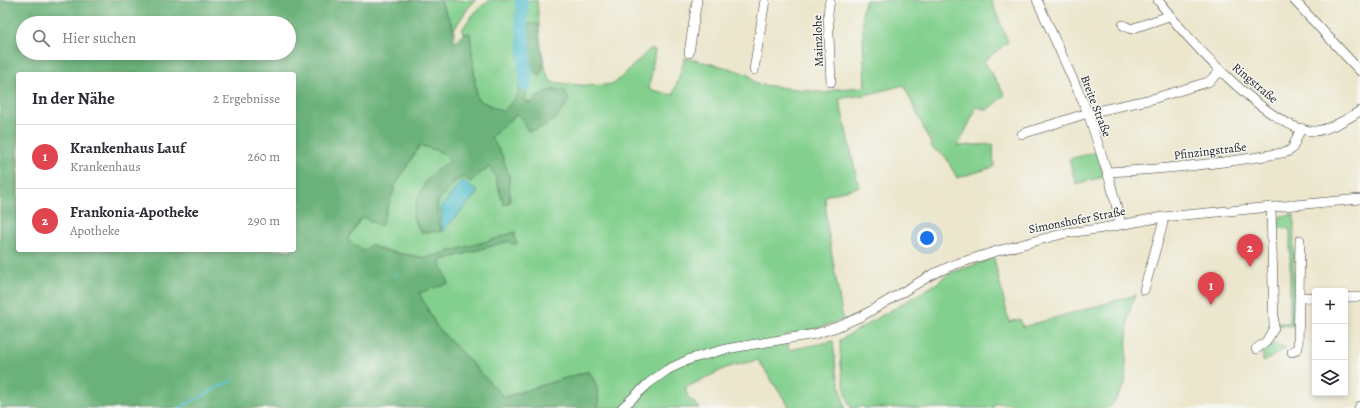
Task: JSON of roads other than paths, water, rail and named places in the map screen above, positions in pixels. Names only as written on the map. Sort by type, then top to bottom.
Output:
[{"type":"street","points":[[689,54],[697,0]]},
{"type":"street","points":[[754,70],[765,0]]},
{"type":"street","name":"Mainzlohe","points":[[830,0],[828,13],[831,82]]},
{"type":"street","name":"Breite Straße","points":[[1038,0],[1088,113],[1107,172],[1121,224]]},
{"type":"street","name":"Ringstraße","points":[[1158,0],[1169,16],[1240,90],[1262,108],[1288,123],[1301,128],[1317,131],[1348,118],[1360,111]]},
{"type":"street","points":[[1294,0],[1360,71]]},
{"type":"street","points":[[1123,25],[1131,29],[1169,16]]},
{"type":"street","points":[[1022,134],[1088,113],[1152,99],[1208,82],[1221,71]]},
{"type":"street","name":"Pfinzingstraße","points":[[1107,172],[1147,170],[1222,162],[1287,152],[1292,149],[1301,128]]},
{"type":"street","name":"Simonshofer Straße","points":[[622,408],[649,382],[667,370],[690,359],[726,349],[815,334],[837,327],[862,316],[933,274],[953,265],[997,251],[1059,234],[1098,230],[1121,224],[1163,217],[1360,199]]},
{"type":"street","points":[[1256,349],[1266,342],[1274,328],[1270,207]]},
{"type":"street","points":[[1144,290],[1164,223],[1163,217]]},
{"type":"street","points":[[1292,352],[1298,348],[1300,240]]},
{"type":"street","points":[[1299,298],[1312,297]]},
{"type":"street","points":[[1348,297],[1360,297]]},
{"type":"water","points":[[462,180],[478,192],[442,232],[441,208]]},
{"type":"waterway","points":[[521,0],[523,12],[521,17],[525,53],[524,65],[526,70],[525,85]]},
{"type":"waterway","points":[[179,408],[233,380]]},
{"type":"place","name":"Frankonia-Apotheke","points":[[1250,267]]},
{"type":"place","name":"Krankenhaus Lauf","points":[[1211,305]]}]
